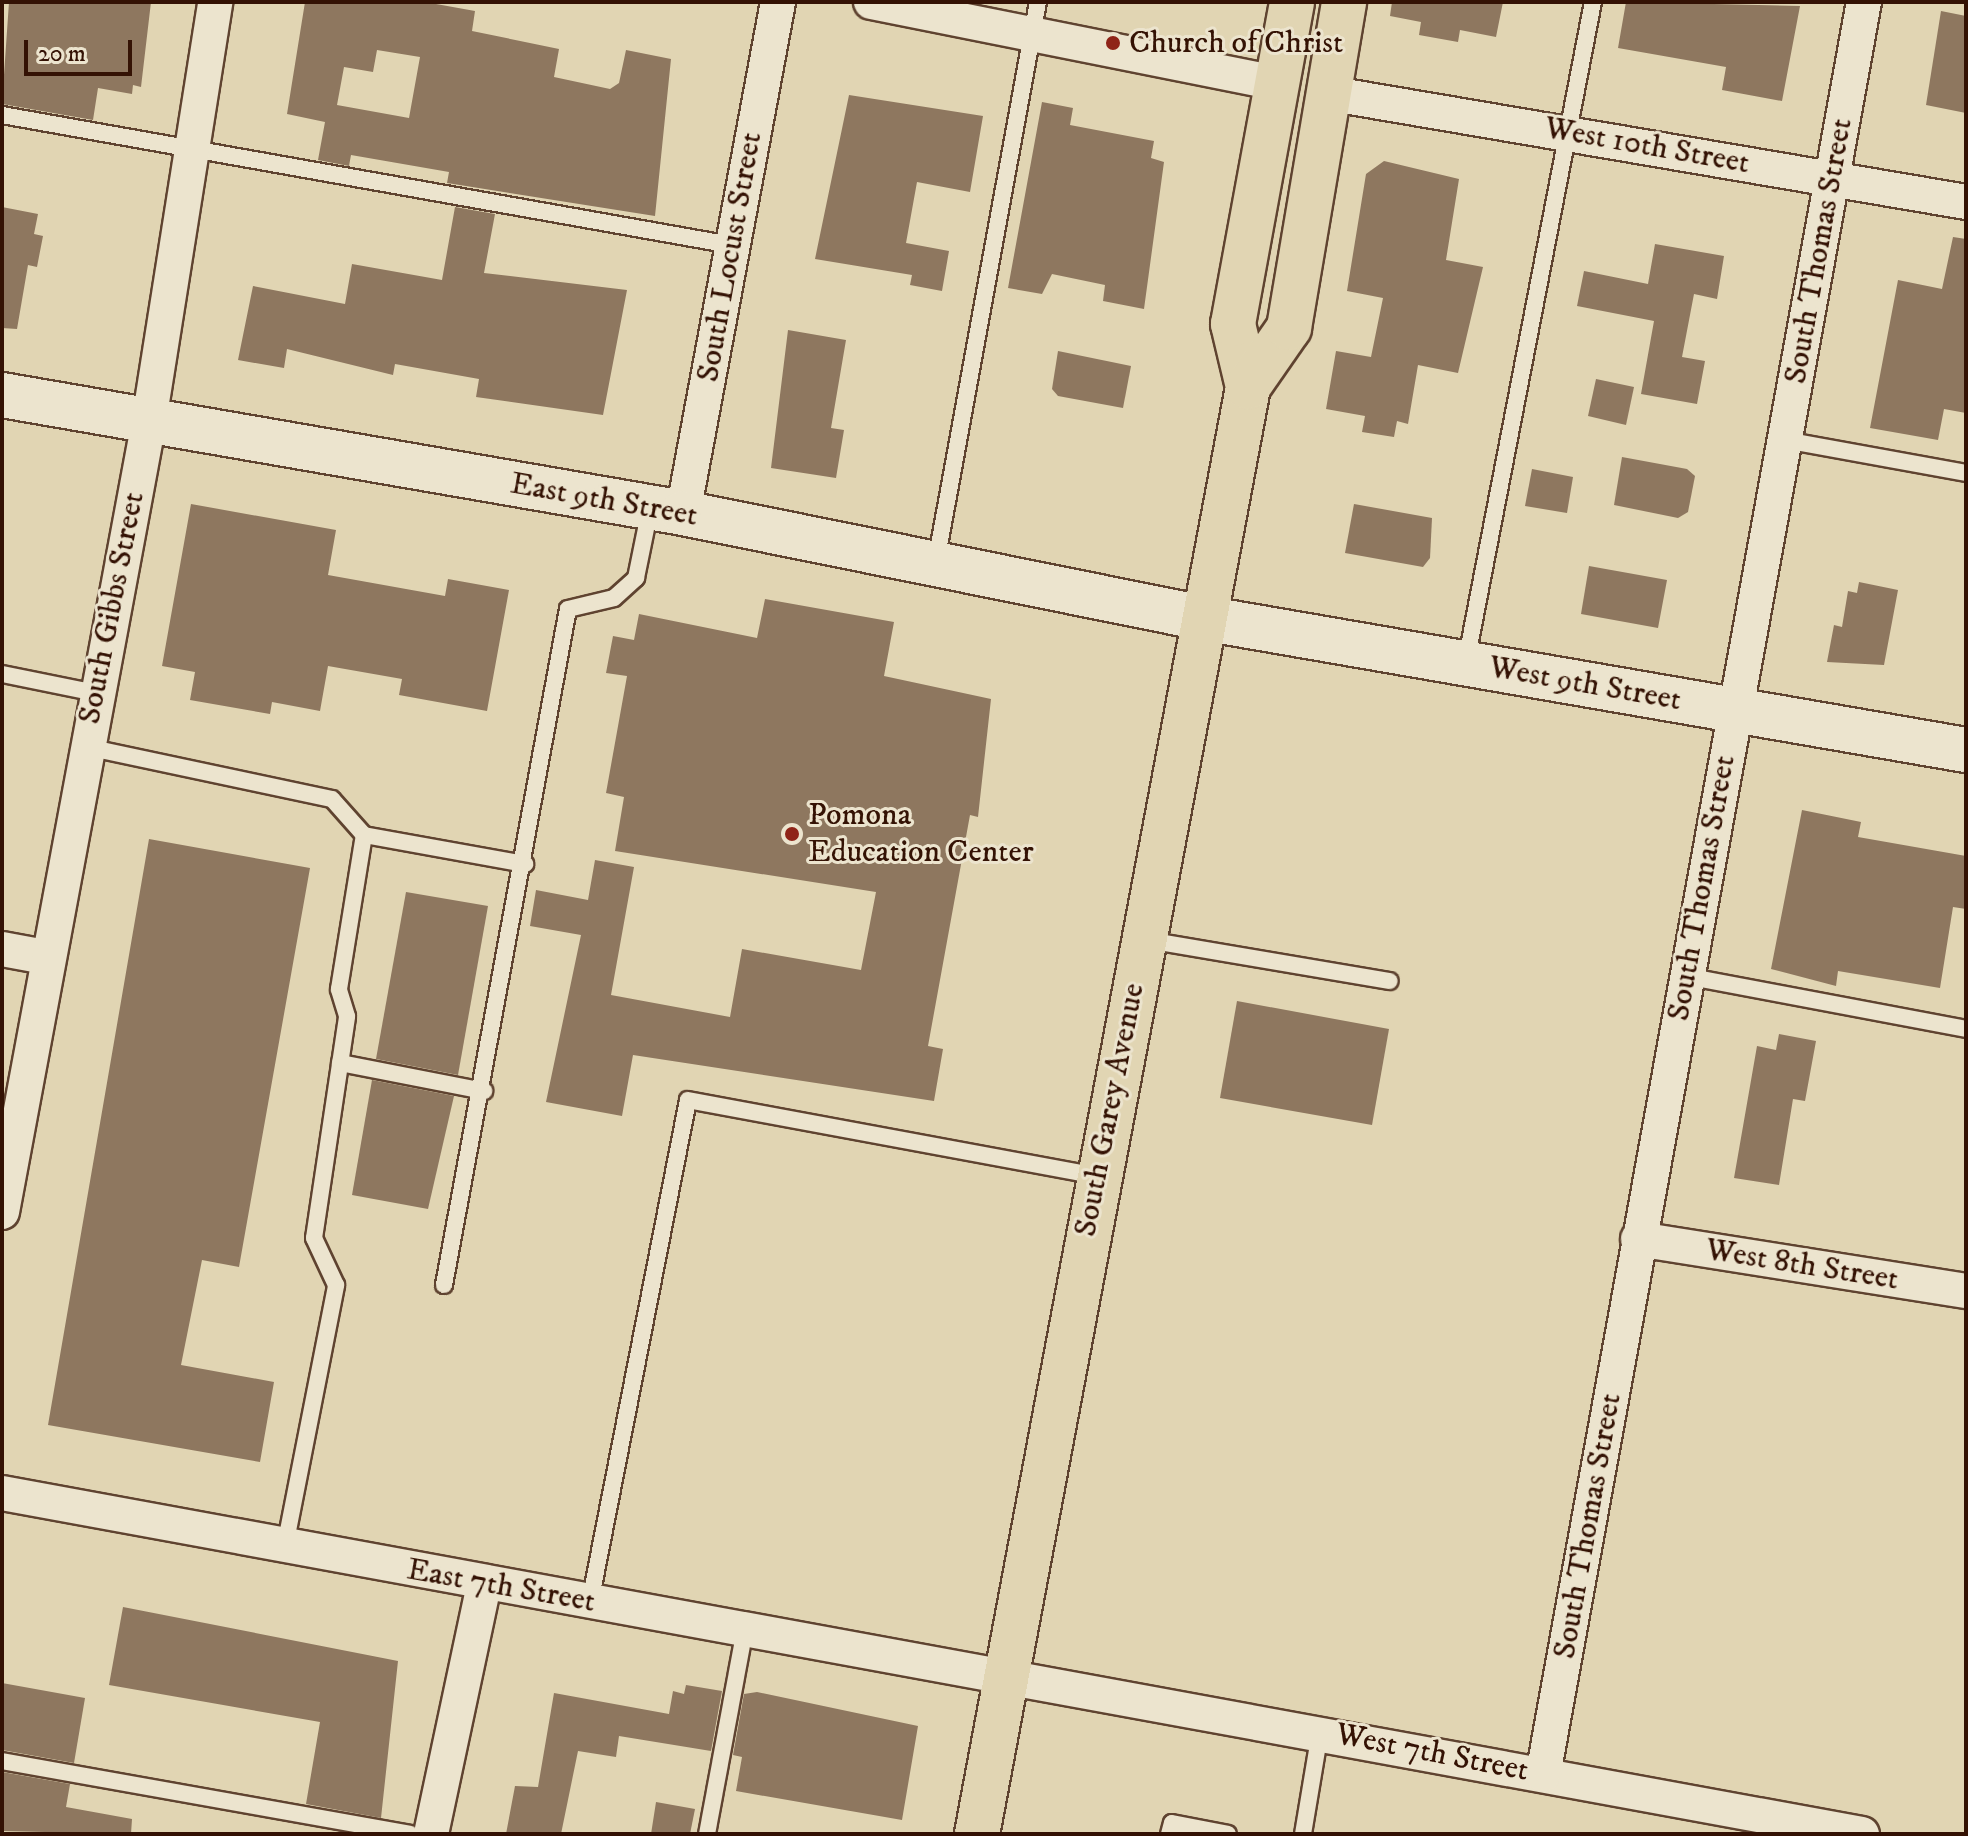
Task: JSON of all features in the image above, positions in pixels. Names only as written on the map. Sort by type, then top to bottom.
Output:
[{"type":"main road","name":"South Garey Avenue","points":[[1248,387],[1233,324],[1292,2]]},
{"type":"main road","name":"South Garey Avenue","points":[[977,1834],[1001,1672],[1248,387],[1289,328],[1344,2]]},
{"type":"street","name":"South Gibbs Street","points":[[2,1212],[45,957],[149,421],[215,2]]},
{"type":"street","name":"South Locust Street","points":[[667,510],[731,245],[778,2]]},
{"type":"street","points":[[871,2],[1035,18],[1278,83]]},
{"type":"street","name":"South Thomas Street","points":[[1543,1775],[1864,2]]},
{"type":"street","name":"West 10th Street","points":[[1327,93],[1966,202]]},
{"type":"street","name":"East 9th Street","points":[[2,395],[667,510],[1203,618]]},
{"type":"street","name":"West 9th Street","points":[[1203,618],[1966,750]]},
{"type":"street","points":[[2,949],[45,957]]},
{"type":"street","name":"West 8th Street","points":[[1638,1239],[1966,1291]]},
{"type":"street","name":"East 7th Street","points":[[2,1493],[484,1584],[1001,1672]]},
{"type":"street","points":[[431,1834],[484,1584]]},
{"type":"street","name":"West 7th Street","points":[[1001,1672],[1862,1834]]},
{"type":"lane","points":[[1466,663],[1593,2]]},
{"type":"lane","points":[[935,564],[1035,18]]},
{"type":"lane","points":[[2,115],[731,245]]},
{"type":"lane","points":[[1785,440],[1966,473]]},
{"type":"lane","points":[[444,1285],[484,1091],[568,609],[614,598],[636,578],[667,510]]},
{"type":"lane","points":[[2,674],[96,693]]},
{"type":"lane","points":[[85,747],[332,799],[364,835],[525,864]]},
{"type":"lane","points":[[285,1546],[336,1285],[314,1238],[347,1016],[339,989],[364,835]]},
{"type":"lane","points":[[1142,940],[1390,981]]},
{"type":"lane","points":[[1686,976],[1966,1029]]},
{"type":"lane","points":[[340,1063],[484,1091]]},
{"type":"lane","points":[[590,1602],[688,1100],[1097,1176]]},
{"type":"lane","points":[[707,1834],[745,1629]]},
{"type":"lane","points":[[1303,1834],[1320,1732]]},
{"type":"lane","points":[[2,1761],[410,1834]]},
{"type":"lane","points":[[1169,1834],[1172,1823],[1228,1834]]},
{"type":"building","points":[[9,2],[151,2],[141,87],[133,85],[132,94],[98,88],[93,120],[2,104]]},
{"type":"building","points":[[305,2],[425,2],[475,11],[472,31],[559,49],[554,77],[610,89],[619,83],[626,50],[671,59],[655,216],[447,183],[449,172],[351,155],[349,166],[318,160],[325,122],[287,114]],"holes":[[[377,50],[420,57],[409,118],[337,105],[344,67],[373,72]]]},
{"type":"building","points":[[1392,2],[1503,2],[1496,37],[1460,30],[1458,42],[1419,35],[1421,22],[1390,16]]},
{"type":"building","points":[[1626,2],[1800,6],[1782,101],[1722,90],[1726,67],[1618,48]]},
{"type":"building","points":[[1941,11],[1966,16],[1966,113],[1926,105]]},
{"type":"building","points":[[849,95],[983,116],[970,192],[917,182],[906,243],[949,251],[942,291],[910,285],[912,275],[815,259]]},
{"type":"building","points":[[1042,102],[1073,108],[1070,125],[1154,141],[1151,158],[1164,162],[1144,309],[1103,301],[1105,285],[1052,274],[1042,294],[1008,288]]},
{"type":"building","points":[[1384,161],[1459,179],[1446,260],[1483,267],[1458,373],[1418,365],[1408,424],[1397,421],[1394,437],[1362,432],[1365,416],[1326,409],[1336,351],[1371,357],[1383,298],[1347,291],[1366,174]]},
{"type":"building","points":[[2,207],[38,214],[34,234],[43,236],[37,267],[28,265],[17,329],[2,328]]},
{"type":"building","points":[[455,207],[495,214],[484,273],[627,290],[603,415],[476,397],[479,379],[395,364],[393,375],[287,349],[284,368],[238,360],[253,286],[345,304],[352,264],[442,280]]},
{"type":"building","points":[[1953,237],[1966,239],[1966,413],[1944,409],[1938,440],[1870,428],[1898,280],[1942,289]]},
{"type":"building","points":[[1655,244],[1724,256],[1717,299],[1694,294],[1682,357],[1705,361],[1697,404],[1641,394],[1654,321],[1577,306],[1584,271],[1648,284]]},
{"type":"building","points":[[788,330],[846,340],[831,428],[844,430],[836,478],[771,468]]},
{"type":"building","points":[[1058,351],[1131,366],[1123,408],[1058,396],[1052,389]]},
{"type":"building","points":[[1596,379],[1634,387],[1626,425],[1588,416]]},
{"type":"building","points":[[1622,457],[1687,469],[1695,476],[1688,512],[1678,518],[1614,505]]},
{"type":"building","points":[[1532,469],[1573,477],[1567,513],[1525,506]]},
{"type":"building","points":[[191,504],[336,530],[328,575],[445,596],[448,579],[509,590],[487,711],[399,695],[402,679],[328,666],[320,711],[272,702],[270,714],[190,700],[195,672],[162,666]]},
{"type":"building","points":[[1354,504],[1432,518],[1430,558],[1423,567],[1345,553]]},
{"type":"building","points":[[1589,566],[1667,580],[1658,628],[1581,614]]},
{"type":"building","points":[[1859,582],[1898,590],[1884,665],[1827,662],[1834,625],[1842,627],[1848,591],[1857,593]]},
{"type":"building","name":"Pomona Education Center","points":[[765,599],[894,622],[884,676],[991,699],[978,817],[970,815],[928,1046],[943,1049],[934,1101],[633,1055],[622,1116],[546,1102],[581,935],[530,926],[536,890],[588,900],[595,860],[634,867],[611,995],[730,1017],[742,949],[861,970],[876,892],[615,851],[624,797],[606,793],[627,676],[606,673],[613,636],[634,640],[639,614],[757,638]]},
{"type":"building","points":[[1802,810],[1861,822],[1858,837],[1966,856],[1966,909],[1953,907],[1940,988],[1838,971],[1836,986],[1771,969]]},
{"type":"building","points":[[149,839],[310,868],[239,1267],[202,1260],[181,1365],[274,1382],[260,1462],[48,1425]]},
{"type":"building","points":[[406,892],[488,906],[458,1075],[376,1059]]},
{"type":"building","points":[[1237,1001],[1389,1029],[1372,1125],[1220,1098]]},
{"type":"building","points":[[1779,1034],[1816,1041],[1805,1101],[1793,1099],[1779,1185],[1734,1178],[1757,1046],[1776,1050]]},
{"type":"building","points":[[372,1080],[454,1096],[428,1209],[352,1195]]},
{"type":"building","points":[[123,1607],[398,1661],[381,1818],[306,1804],[320,1722],[109,1685]]},
{"type":"building","points":[[2,1683],[85,1698],[74,1763],[2,1750]]},
{"type":"building","points":[[686,1685],[722,1691],[711,1751],[619,1736],[616,1757],[578,1751],[561,1834],[506,1834],[515,1786],[538,1787],[554,1693],[669,1714],[673,1691],[684,1694]]},
{"type":"building","points":[[757,1692],[918,1726],[902,1820],[736,1791],[742,1757],[733,1755],[744,1694]]},
{"type":"building","points":[[2,1772],[70,1784],[66,1807],[132,1819],[131,1834],[2,1831]]},
{"type":"building","points":[[656,1802],[695,1809],[690,1834],[651,1834]]},
{"type":"place","name":"Church of Christ","points":[[1113,43]]},
{"type":"place","name":"Pomona Education Center","points":[[792,834]]}]
